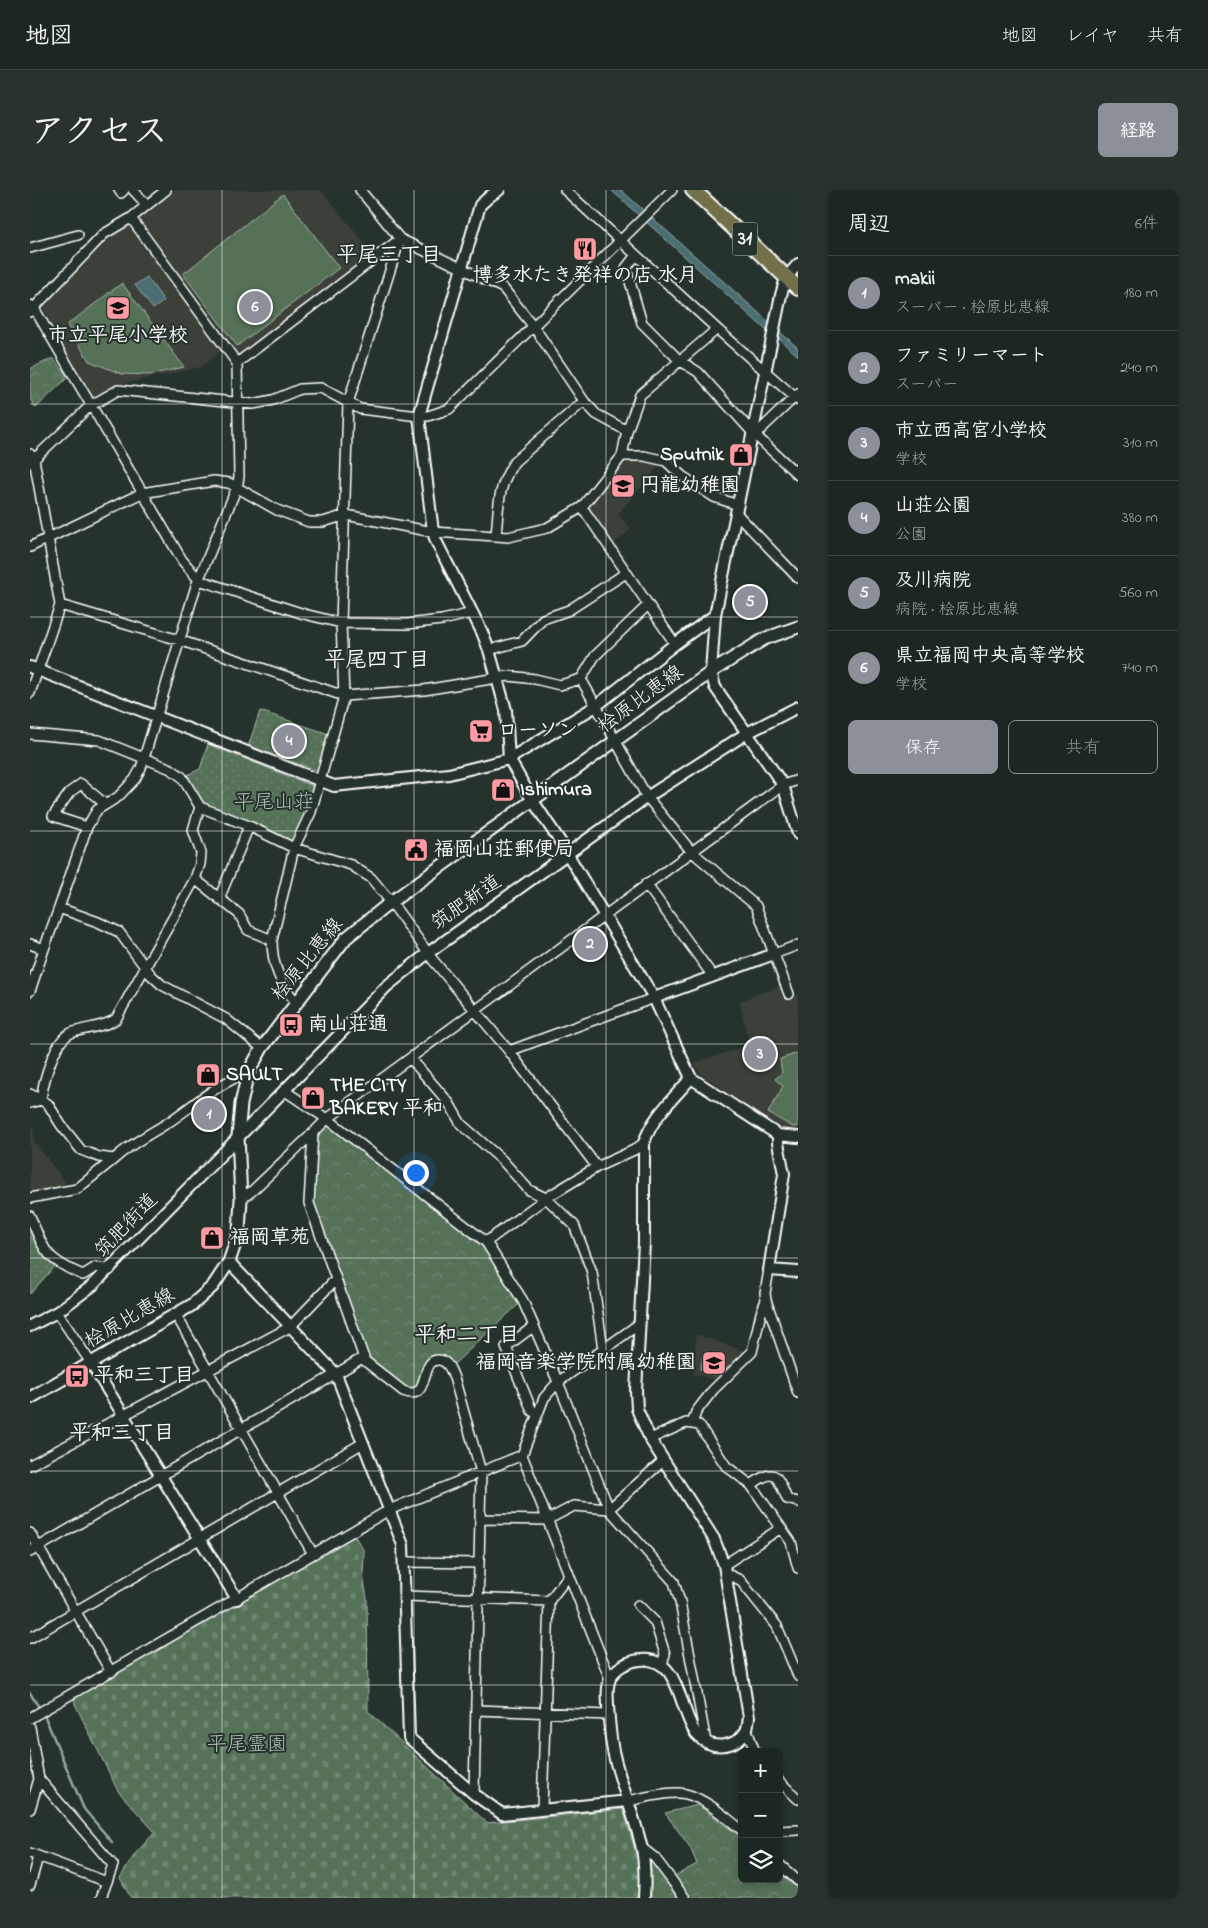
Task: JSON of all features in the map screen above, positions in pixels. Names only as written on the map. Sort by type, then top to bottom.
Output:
[{"type":"main road","name":"31","points":[[693,190],[798,288]]},
{"type":"main road","name":"桧原比恵線","points":[[30,1398],[176,1315],[192,1305],[213,1286],[229,1262],[239,1232],[241,1199],[238,1136],[240,1104],[248,1073],[262,1048],[346,938],[391,902],[712,672],[764,638],[798,627]]},
{"type":"street","points":[[119,190],[121,193],[124,190]]},
{"type":"street","points":[[133,190],[147,206]]},
{"type":"street","points":[[166,190],[131,218],[104,234],[31,309],[182,560],[199,580],[304,614],[341,623],[407,624],[442,620],[473,613]]},
{"type":"street","points":[[360,190],[400,239],[503,288],[534,327],[584,401],[596,414],[626,431]]},
{"type":"street","points":[[499,190],[488,193],[480,205],[419,416],[433,532],[489,650],[506,710],[509,759],[654,998],[692,1078],[778,1135],[798,1137]]},
{"type":"street","points":[[566,190],[717,329],[765,372],[797,397],[754,434]]},
{"type":"street","points":[[30,693],[34,669],[60,605],[31,459],[90,406],[118,390],[253,404],[273,400],[300,389],[321,388],[360,409],[428,416],[450,409],[672,190]]},
{"type":"street","points":[[30,991],[87,826],[97,810],[118,796],[135,779],[145,758],[179,640],[199,580],[237,487],[239,477],[237,363],[131,218]]},
{"type":"street","points":[[30,248],[78,235]]},
{"type":"street","points":[[237,363],[400,239]]},
{"type":"street","points":[[296,1003],[281,981],[275,968],[272,956],[272,940],[294,848],[311,812],[344,696],[341,623],[346,515],[348,403],[400,239]]},
{"type":"street","points":[[636,255],[626,268],[642,323],[679,360],[698,372],[754,434],[798,474]]},
{"type":"street","points":[[798,264],[786,278],[773,330],[754,434],[715,615],[712,672],[715,687],[783,785],[798,834]]},
{"type":"street","points":[[30,547],[142,494],[214,481],[229,483],[277,510],[309,522],[323,522],[346,515],[433,532],[496,536],[521,535],[547,528],[582,507],[622,456],[626,431],[640,395],[717,329]]},
{"type":"street","points":[[496,536],[500,491],[506,475],[514,462],[584,401]]},
{"type":"street","points":[[622,456],[644,456],[666,461],[682,476],[714,497],[737,509],[798,578]]},
{"type":"street","points":[[582,507],[675,644]]},
{"type":"street","points":[[489,650],[522,641],[543,619],[569,610],[626,573]]},
{"type":"street","points":[[60,605],[179,640],[344,696],[424,690],[509,676],[535,679],[560,685],[581,679],[595,656],[648,605]]},
{"type":"street","points":[[34,669],[334,786],[449,774],[509,759],[596,706],[715,615]]},
{"type":"street","points":[[581,679],[647,797],[691,851],[756,906],[789,994]]},
{"type":"street","name":"筑肥新道","points":[[238,1136],[285,1091],[387,986],[428,953],[647,797],[747,732],[798,707]]},
{"type":"street","points":[[30,734],[91,738],[145,758],[171,769],[182,777],[200,806],[249,826],[294,848],[351,865],[371,878],[428,953],[509,1051],[597,1167]]},
{"type":"street","points":[[241,1199],[252,1191],[327,1119],[691,851],[783,785],[798,780]]},
{"type":"street","points":[[87,826],[54,816],[70,792],[80,784],[105,804]]},
{"type":"street","points":[[41,1100],[46,1075],[63,1039],[69,1034],[110,1024],[116,1019],[195,879],[201,853],[193,830],[200,806]]},
{"type":"street","points":[[219,899],[249,826]]},
{"type":"street","points":[[195,879],[239,914],[248,930],[272,940]]},
{"type":"street","points":[[646,884],[712,975]]},
{"type":"street","points":[[59,908],[119,932],[146,968],[162,985],[226,1019],[262,1048]]},
{"type":"street","points":[[30,944],[44,949]]},
{"type":"street","points":[[509,1051],[798,945]]},
{"type":"street","points":[[411,1059],[449,1103],[461,1124],[502,1160],[529,1190],[546,1198],[574,1225],[592,1272],[603,1349]]},
{"type":"street","points":[[30,1198],[77,1189],[130,1144],[166,1124],[232,1078],[248,1073]]},
{"type":"street","points":[[692,1078],[654,1121],[644,1143],[644,1243],[636,1391],[638,1409],[650,1439],[714,1539],[724,1569],[738,1657],[747,1699],[749,1717],[747,1730],[754,1748]]},
{"type":"street","points":[[285,1091],[327,1119],[486,1242],[523,1301],[609,1509],[674,1582],[680,1602],[706,1742]]},
{"type":"street","points":[[30,1094],[48,1104],[61,1125],[81,1150],[99,1157],[114,1159]]},
{"type":"street","points":[[30,1104],[41,1100]]},
{"type":"street","points":[[313,1132],[309,1203],[365,1362],[403,1391],[409,1393],[414,1393],[421,1388],[428,1368],[433,1362],[440,1360],[446,1362],[455,1381],[481,1472],[474,1794]]},
{"type":"street","points":[[778,1135],[784,1174],[765,1293],[798,1393]]},
{"type":"street","name":"筑肥街道","points":[[30,1326],[57,1312],[110,1270],[238,1136]]},
{"type":"street","points":[[486,1242],[546,1198],[597,1167],[634,1150],[644,1143]]},
{"type":"street","points":[[30,1216],[43,1246],[49,1256],[57,1262],[83,1275],[96,1266],[110,1270]]},
{"type":"street","points":[[229,1262],[336,1374],[403,1544],[409,1738],[474,1794],[502,1814],[628,1801],[668,1794],[687,1794],[707,1804],[738,1827]]},
{"type":"street","points":[[770,1270],[798,1272]]},
{"type":"street","points":[[30,1466],[290,1327],[336,1279]]},
{"type":"street","points":[[692,1424],[696,1412],[713,1390],[752,1352],[766,1300]]},
{"type":"street","points":[[57,1312],[237,1598]]},
{"type":"street","points":[[176,1315],[313,1554]]},
{"type":"street","points":[[610,1679],[522,1456],[544,1398],[558,1382],[639,1324]]},
{"type":"street","points":[[534,1326],[506,1347],[532,1411],[538,1414]]},
{"type":"street","points":[[34,1550],[364,1357]]},
{"type":"street","points":[[650,1439],[686,1422],[699,1425],[726,1466],[751,1485],[791,1542],[798,1568]]},
{"type":"street","points":[[30,1638],[363,1443]]},
{"type":"street","points":[[30,1718],[389,1510],[522,1456]]},
{"type":"street","points":[[480,1519],[547,1520],[574,1506],[609,1509],[663,1461]]},
{"type":"street","points":[[751,1485],[766,1475],[773,1474],[778,1478],[787,1499],[798,1502]]},
{"type":"street","points":[[724,1569],[781,1528]]},
{"type":"street","points":[[30,1533],[34,1550],[75,1612],[111,1672]]},
{"type":"street","points":[[404,1562],[479,1563]]},
{"type":"street","points":[[724,1569],[740,1580],[776,1626],[798,1676]]},
{"type":"street","points":[[542,1809],[549,1600],[569,1575]]},
{"type":"street","points":[[405,1596],[549,1600]]},
{"type":"street","points":[[638,1605],[655,1622],[665,1654],[662,1665]]},
{"type":"street","points":[[644,1898],[645,1872],[642,1848],[613,1751],[608,1715],[608,1691],[610,1679],[614,1672],[626,1663],[641,1660],[652,1660],[662,1665],[674,1678],[697,1735],[706,1742],[720,1746],[731,1744],[747,1730]]},
{"type":"street","points":[[476,1710],[608,1715]]},
{"type":"street","points":[[30,1727],[39,1779],[30,1808]]},
{"type":"street","points":[[39,1779],[113,1865],[101,1898]]},
{"type":"street","points":[[783,1784],[798,1799]]},
{"type":"street","points":[[783,1831],[798,1830]]},
{"type":"street","points":[[642,1848],[655,1858],[685,1898]]},
{"type":"street","points":[[30,1885],[34,1855],[106,1882]]},
{"type":"street","points":[[783,1868],[798,1881]]},
{"type":"shaded area","points":[[174,190],[321,190],[375,256],[240,359],[137,220]]},
{"type":"shaded area","name":"市立平尾小学校","points":[[131,224],[222,350],[201,367],[123,384],[92,397],[44,311],[45,304],[109,235]]},
{"type":"shaded area","name":"円龍幼稚園","points":[[636,459],[661,463],[618,514],[631,529],[611,547],[586,508],[625,460]]},
{"type":"shaded area","points":[[782,985],[787,999],[798,995],[798,1133],[788,1131],[765,1119],[700,1073],[694,1063],[750,1045],[740,1001]]},
{"type":"shaded area","points":[[30,1128],[33,1128],[34,1141],[69,1187],[30,1194]]},
{"type":"shaded area","name":"福岡音楽学院附属幼稚園","points":[[696,1334],[747,1352],[714,1380],[694,1374]]},
{"type":"green space","points":[[283,194],[339,268],[237,346],[183,274]]},
{"type":"green space","points":[[122,283],[184,367],[149,375],[122,374],[89,361],[67,325]]},
{"type":"green space","points":[[53,358],[68,377],[36,408],[30,399],[30,369]]},
{"type":"green space","points":[[260,711],[329,734],[317,770],[248,747]]},
{"type":"green space","name":"平尾山荘","points":[[208,744],[315,787],[312,808],[294,843],[203,804],[187,775],[200,769]]},
{"type":"green space","points":[[798,1053],[798,1127],[793,1127],[768,1113],[783,1086],[775,1079],[782,1073],[780,1059]]},
{"type":"green space","points":[[328,1125],[481,1242],[521,1302],[453,1365],[441,1357],[428,1360],[419,1385],[408,1390],[367,1357],[313,1202],[317,1132]]},
{"type":"green space","points":[[30,1226],[38,1247],[54,1267],[30,1294]]},
{"type":"green space","points":[[704,1353],[717,1357],[716,1360],[723,1363],[714,1375],[700,1369]]},
{"type":"green space","name":"平尾霊園","points":[[354,1535],[364,1551],[363,1575],[367,1599],[368,1711],[487,1823],[623,1809],[639,1864],[639,1898],[131,1898],[120,1878],[135,1854],[155,1832],[118,1791],[75,1704],[74,1696]]},
{"type":"green space","points":[[698,1805],[738,1835],[738,1883],[783,1883],[783,1876],[798,1889],[798,1898],[628,1898],[626,1831],[633,1830],[643,1856],[675,1876],[697,1864],[690,1847],[665,1813]]},
{"type":"water","points":[[611,190],[621,190],[798,348],[798,356],[766,330]]},
{"type":"water","points":[[147,277],[164,301],[153,309],[135,285]]},
{"type":"waterway","points":[[30,1693],[45,1717],[84,1809],[112,1842]]},
{"type":"place","name":"博多水たき発祥の店 水月","points":[[585,249]]},
{"type":"place","name":"県立福岡中央高等学校","points":[[255,307]]},
{"type":"place","name":"市立平尾小学校","points":[[118,308]]},
{"type":"place","name":"Sputnik","points":[[741,455]]},
{"type":"place","name":"円龍幼稚園","points":[[623,486]]},
{"type":"place","name":"及川病院","points":[[750,602]]},
{"type":"place","name":"ローソン","points":[[481,731]]},
{"type":"place","name":"山荘公園","points":[[289,741]]},
{"type":"place","name":"Ishimura","points":[[503,790]]},
{"type":"place","name":"福岡山荘郵便局","points":[[416,850]]},
{"type":"place","name":"ファミリーマート","points":[[590,944]]},
{"type":"place","name":"南山荘通","points":[[291,1025]]},
{"type":"place","name":"市立西高宮小学校","points":[[760,1054]]},
{"type":"place","name":"SAULT","points":[[208,1075]]},
{"type":"place","name":"THE CITY BAKERY 平和","points":[[313,1098]]},
{"type":"place","name":"makii","points":[[209,1114]]},
{"type":"place","name":"福岡草苑","points":[[212,1238]]},
{"type":"place","name":"福岡音楽学院附属幼稚園","points":[[714,1363]]},
{"type":"place","name":"平和三丁目","points":[[77,1376]]},
{"type":"district","name":"平尾三丁目","points":[[389,256]]},
{"type":"district","name":"平尾四丁目","points":[[377,661]]},
{"type":"district","name":"平和二丁目","points":[[467,1336]]},
{"type":"district","name":"平和三丁目","points":[[122,1434]]}]
